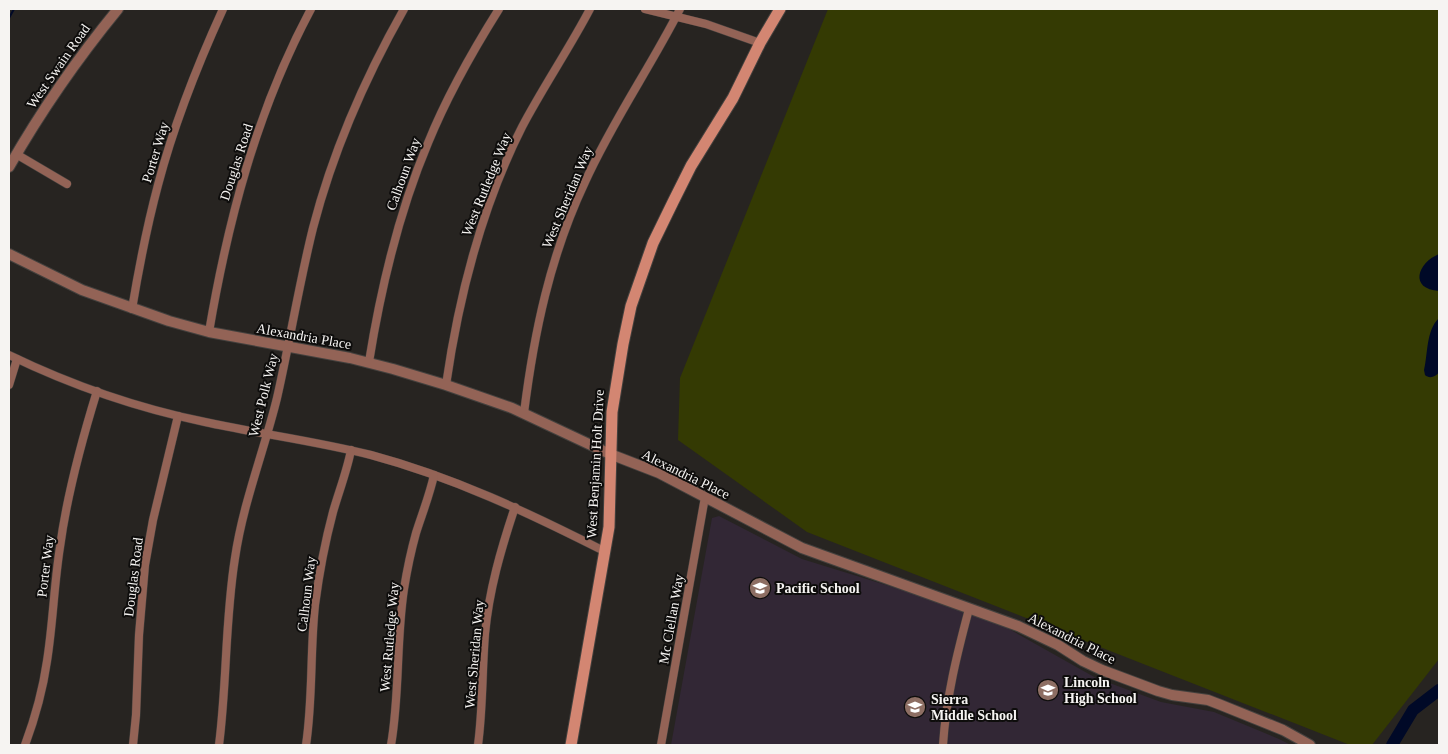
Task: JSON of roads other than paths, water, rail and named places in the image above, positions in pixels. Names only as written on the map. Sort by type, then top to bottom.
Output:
[{"type":"main road","name":"West Benjamin Holt Drive","points":[[571,745],[610,514],[612,412],[616,376],[632,306],[653,243],[673,202],[691,166],[732,98],[780,9]]},
{"type":"street","name":"West Swain Road","points":[[9,167],[67,74],[118,9]]},
{"type":"street","name":"Porter Way","points":[[132,309],[151,211],[164,164],[189,89],[223,9]]},
{"type":"street","name":"Douglas Road","points":[[209,332],[224,250],[254,142],[276,83],[311,9]]},
{"type":"street","name":"West Polk Way","points":[[219,745],[225,688],[227,624],[235,556],[251,486],[267,433],[289,346],[303,270],[325,188],[339,146],[364,86],[404,9]]},
{"type":"street","name":"Calhoun Way","points":[[369,362],[388,260],[410,188],[451,93],[498,9]]},
{"type":"street","name":"West Rutledge Way","points":[[446,385],[456,320],[466,279],[491,198],[522,128],[590,9]]},
{"type":"street","points":[[645,9],[678,12],[760,43]]},
{"type":"street","name":"West Sheridan Way","points":[[524,413],[536,329],[544,294],[565,230],[582,186],[605,141],[650,65],[678,12]]},
{"type":"street","points":[[16,154],[67,184]]},
{"type":"street","name":"Alexandria Place","points":[[9,254],[82,290],[132,309],[209,332],[369,362],[446,385],[524,413],[610,454],[660,473],[802,548],[1035,634],[1102,670],[1172,695],[1208,700],[1283,730],[1310,745]]},
{"type":"street","points":[[9,355],[50,374],[97,391],[178,416],[351,450],[434,474],[515,507],[604,551]]},
{"type":"street","points":[[9,385],[17,359]]},
{"type":"street","name":"Porter Way","points":[[25,745],[39,700],[47,662],[56,575],[66,509],[84,434],[97,391]]},
{"type":"street","name":"Douglas Road","points":[[133,745],[140,616],[145,565],[153,520],[178,416]]},
{"type":"street","name":"Calhoun Way","points":[[306,745],[319,578],[333,512],[351,450]]},
{"type":"street","name":"West Rutledge Way","points":[[391,745],[397,692],[404,588],[416,536],[434,474]]},
{"type":"street","name":"Mc Clellan Way","points":[[661,745],[704,497]]},
{"type":"street","name":"West Sheridan Way","points":[[478,745],[487,613],[502,546],[515,507]]},
{"type":"street","points":[[943,745],[949,694],[969,609]]},
{"type":"water","points":[[1439,254],[1439,291],[1423,286],[1420,281],[1420,275],[1421,269],[1426,263]]},
{"type":"water","points":[[1439,318],[1439,372],[1434,376],[1428,377],[1425,375],[1424,370],[1428,342],[1432,329]]},
{"type":"waterway","points":[[9,18],[14,9]]},
{"type":"waterway","points":[[1392,745],[1413,710],[1439,690]]},
{"type":"place","name":"Pacific School","points":[[760,588]]},
{"type":"place","name":"Lincoln High School","points":[[1048,690]]},
{"type":"place","name":"Sierra Middle School","points":[[915,707]]}]
